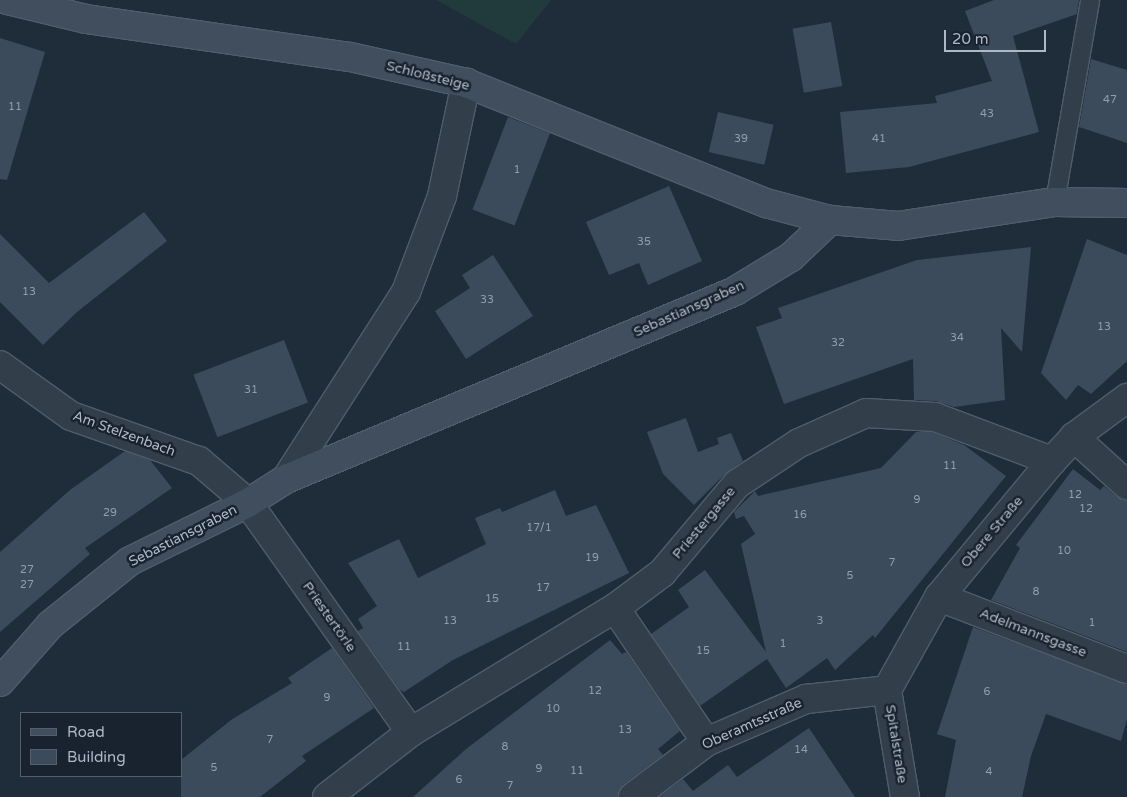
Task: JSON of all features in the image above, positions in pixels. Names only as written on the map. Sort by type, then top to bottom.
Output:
[{"type":"street","name":"Schloßsteige","points":[[8,0],[86,19],[350,57],[466,83],[766,203],[830,220]]},
{"type":"street","name":"Sebastiansgraben","points":[[286,479],[406,292],[442,196],[466,83]]},
{"type":"street","points":[[830,220],[898,226],[1055,202],[1127,203]]},
{"type":"street","name":"Sebastiansgraben","points":[[0,682],[50,625],[130,561],[248,503],[286,479],[735,291],[791,257],[830,220]]},
{"type":"street","name":"Am Stelzenbach","points":[[0,365],[71,416],[199,462],[248,503]]},
{"type":"street","name":"Obere Straße","points":[[887,690],[939,597],[1052,460],[1074,437],[1127,398]]},
{"type":"street","name":"Priestergasse","points":[[327,797],[411,732],[615,608],[662,573],[737,484],[799,443],[866,413],[935,417],[1052,460]]},
{"type":"street","points":[[1074,437],[1127,485]]},
{"type":"street","name":"Priestertörle","points":[[248,503],[411,732]]},
{"type":"street","name":"Adelmannsgasse","points":[[939,597],[1127,668]]},
{"type":"street","points":[[615,608],[706,742]]},
{"type":"street","name":"Oberamtsstraße","points":[[633,797],[706,742],[806,699],[887,690]]},
{"type":"street","name":"Spitalstraße","points":[[887,690],[905,797]]},
{"type":"lane","points":[[1055,202],[1090,1]]},
{"type":"green space","points":[[436,0],[551,0],[516,44]]},
{"type":"building","points":[[994,0],[1079,0],[1077,14],[1013,36],[1039,132],[909,167],[846,173],[840,112],[937,103],[935,96],[992,81],[965,11]]},
{"type":"building","points":[[831,22],[842,86],[804,93],[793,29]]},
{"type":"building","points":[[0,38],[45,52],[7,180],[0,179]]},
{"type":"building","points":[[1091,59],[1127,70],[1127,143],[1079,127]]},
{"type":"building","points":[[718,112],[774,125],[764,165],[709,152]]},
{"type":"building","points":[[508,117],[550,133],[515,226],[473,209]]},
{"type":"building","points":[[669,186],[702,261],[648,285],[639,263],[609,275],[586,222]]},
{"type":"building","points":[[144,212],[167,241],[77,312],[43,345],[0,302],[0,234],[49,283]]},
{"type":"building","points":[[1087,239],[1127,255],[1127,361],[1091,394],[1078,385],[1066,400],[1041,373]]},
{"type":"building","points":[[1031,247],[1022,352],[1001,328],[1005,400],[954,407],[936,401],[914,400],[913,359],[784,404],[756,327],[782,318],[778,308],[917,260]]},
{"type":"building","points":[[493,255],[533,316],[466,359],[435,311],[470,288],[462,275]]},
{"type":"building","points":[[284,340],[308,403],[217,437],[193,375]]},
{"type":"building","points":[[686,418],[698,452],[719,444],[717,438],[731,433],[743,461],[725,474],[694,505],[663,474],[647,432]]},
{"type":"building","points":[[916,432],[932,432],[964,445],[1006,476],[875,638],[873,635],[835,670],[827,658],[786,688],[767,659],[700,706],[651,634],[689,607],[678,590],[705,570],[766,652],[741,544],[755,534],[744,516],[736,519],[734,512],[755,491],[758,496],[881,468]]},
{"type":"building","points":[[125,451],[150,460],[172,488],[85,548],[90,554],[0,632],[0,552],[70,490]]},
{"type":"building","points":[[1073,469],[1100,490],[1104,486],[1117,497],[1127,500],[1127,652],[991,600],[1020,548],[1016,545]]},
{"type":"building","points":[[555,490],[566,516],[596,505],[629,573],[453,660],[404,692],[400,690],[358,631],[363,628],[358,619],[377,606],[348,563],[399,539],[418,578],[486,544],[475,518],[500,508],[502,512]]},
{"type":"building","points":[[973,627],[1127,684],[1127,719],[1121,741],[1046,714],[1031,756],[1022,797],[945,797],[956,740],[937,734]]},
{"type":"building","points":[[610,640],[622,654],[626,652],[680,731],[658,749],[663,755],[623,785],[618,797],[413,797],[466,749]]},
{"type":"building","points":[[332,648],[374,708],[302,756],[306,761],[260,797],[181,797],[182,759],[231,720],[292,683],[288,678]]},
{"type":"building","points":[[809,728],[855,797],[659,797],[683,779],[693,791],[728,765],[737,777]]}]
